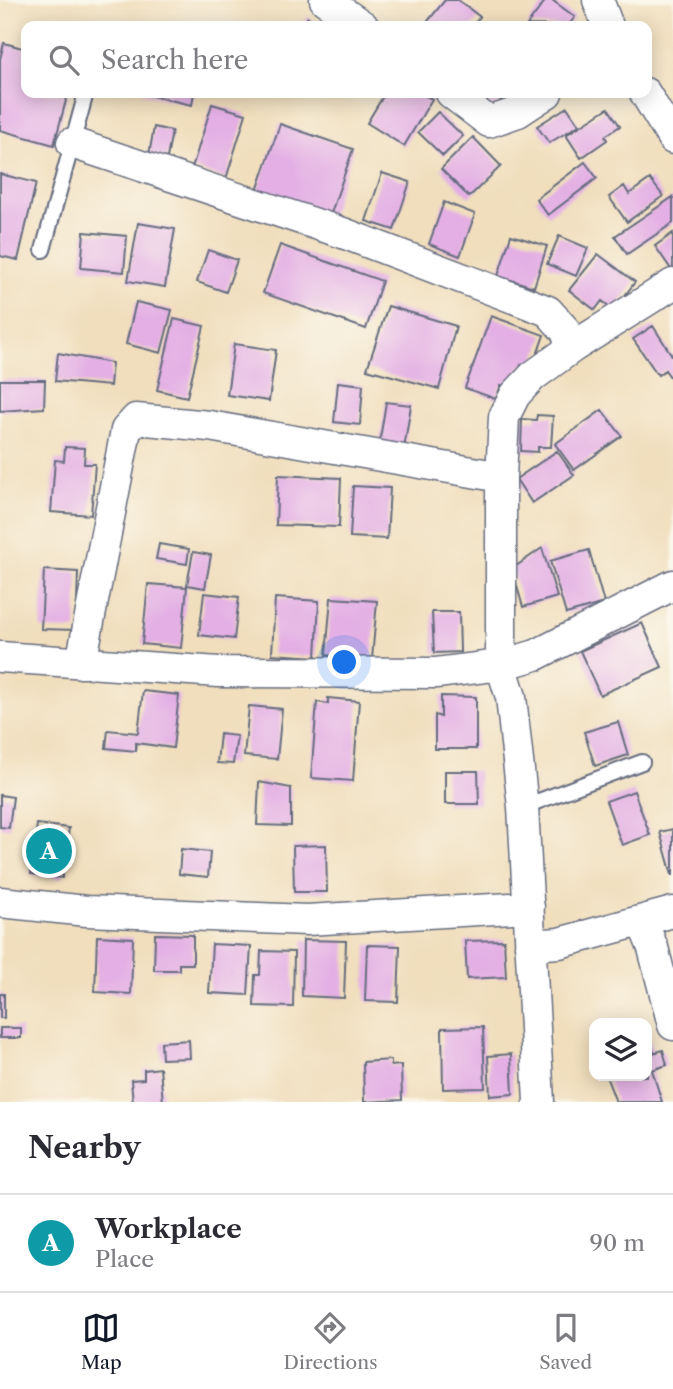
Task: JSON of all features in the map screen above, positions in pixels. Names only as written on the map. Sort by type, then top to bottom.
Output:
[{"type":"street","points":[[325,0],[356,21]]},
{"type":"street","points":[[598,0],[606,21]]},
{"type":"street","points":[[458,98],[489,122],[518,112],[539,98]]},
{"type":"street","points":[[648,98],[673,139]]},
{"type":"street","points":[[72,143],[343,233],[548,311],[565,330],[573,347]]},
{"type":"street","points":[[538,1102],[523,807],[511,697],[502,665],[500,477],[504,417],[515,395],[533,376],[573,347],[673,284]]},
{"type":"street","points":[[81,663],[126,430],[136,419],[209,426],[500,477]]},
{"type":"street","points":[[0,657],[219,672],[436,673],[502,665],[536,655],[673,585]]},
{"type":"street","points":[[0,902],[87,911],[307,920],[528,907]]},
{"type":"street","points":[[530,945],[559,943],[673,912]]},
{"type":"street","points":[[642,921],[653,948],[673,1025]]},
{"type":"lane","points":[[43,250],[85,98]]},
{"type":"lane","points":[[523,807],[642,762]]},
{"type":"building","points":[[445,0],[458,0],[480,17],[476,21],[428,21]]},
{"type":"building","points":[[546,0],[552,0],[575,17],[572,21],[530,21]]},
{"type":"building","points":[[4,43],[21,48],[21,98],[67,98],[54,145],[0,130],[0,59]]},
{"type":"building","points":[[161,98],[193,98],[192,105]]},
{"type":"building","points":[[382,98],[432,99],[404,146],[367,123]]},
{"type":"building","points":[[479,98],[502,98],[493,111]]},
{"type":"building","points":[[212,104],[246,114],[226,179],[192,168]]},
{"type":"building","points":[[567,107],[579,125],[549,143],[537,126]]},
{"type":"building","points":[[608,108],[620,126],[605,136],[607,140],[581,158],[566,135]]},
{"type":"building","points":[[438,112],[463,136],[443,156],[418,132]]},
{"type":"building","points":[[280,124],[353,149],[330,216],[257,191]]},
{"type":"building","points":[[154,127],[172,131],[167,158],[149,155]]},
{"type":"building","points":[[473,137],[501,166],[469,197],[441,169]]},
{"type":"building","points":[[585,162],[597,178],[548,215],[536,199]]},
{"type":"building","points":[[382,173],[410,182],[394,230],[366,221]]},
{"type":"building","points":[[0,174],[36,183],[18,260],[0,256]]},
{"type":"building","points":[[650,179],[663,196],[627,222],[609,197],[624,186],[629,194]]},
{"type":"building","points":[[673,197],[673,223],[627,254],[615,236]]},
{"type":"building","points":[[444,202],[475,214],[460,256],[429,244]]},
{"type":"building","points":[[138,223],[175,229],[165,287],[128,281]]},
{"type":"building","points":[[84,232],[127,236],[124,272],[81,268]]},
{"type":"building","points":[[673,233],[673,272],[655,246]]},
{"type":"building","points":[[511,235],[547,246],[534,287],[498,276]]},
{"type":"building","points":[[559,236],[588,248],[576,276],[547,264]]},
{"type":"building","points":[[280,245],[382,281],[366,329],[263,293]]},
{"type":"building","points":[[208,250],[237,260],[226,292],[197,282]]},
{"type":"building","points":[[598,254],[635,282],[614,310],[602,301],[595,310],[569,290]]},
{"type":"building","points":[[136,302],[172,310],[161,353],[126,344]]},
{"type":"building","points":[[388,306],[456,326],[439,389],[367,369]]},
{"type":"building","points":[[491,316],[544,335],[532,369],[521,365],[513,388],[501,385],[496,399],[465,388]]},
{"type":"building","points":[[174,319],[204,326],[187,397],[157,390]]},
{"type":"building","points":[[653,326],[673,357],[673,375],[670,377],[665,370],[658,375],[633,339]]},
{"type":"building","points":[[234,344],[276,350],[269,401],[227,395]]},
{"type":"building","points":[[58,353],[112,363],[110,386],[55,381]]},
{"type":"building","points":[[0,380],[45,380],[44,408],[0,411]]},
{"type":"building","points":[[338,382],[363,385],[360,425],[334,422]]},
{"type":"building","points":[[386,402],[411,405],[404,449],[379,445]]},
{"type":"building","points":[[602,410],[622,436],[574,470],[555,444]]},
{"type":"building","points":[[537,415],[553,416],[551,447],[538,447],[538,452],[521,451],[522,419],[536,420]]},
{"type":"building","points":[[65,447],[85,448],[84,464],[95,464],[91,515],[51,512],[55,460],[64,461]]},
{"type":"building","points":[[557,451],[574,475],[532,503],[516,479]]},
{"type":"building","points":[[278,475],[341,478],[339,527],[276,525]]},
{"type":"building","points":[[353,486],[390,488],[387,539],[350,537]]},
{"type":"building","points":[[159,544],[189,549],[187,564],[156,559]]},
{"type":"building","points":[[542,548],[557,597],[523,607],[512,569]]},
{"type":"building","points":[[589,550],[604,603],[566,614],[550,561]]},
{"type":"building","points":[[193,552],[211,555],[205,588],[187,585]]},
{"type":"building","points":[[44,570],[78,572],[76,630],[41,629]]},
{"type":"building","points":[[148,584],[187,587],[181,648],[142,644]]},
{"type":"building","points":[[204,593],[239,597],[234,639],[199,635]]},
{"type":"building","points":[[275,598],[319,601],[316,657],[272,654]]},
{"type":"building","points":[[331,598],[377,601],[372,659],[326,655]]},
{"type":"building","points":[[432,612],[459,612],[460,652],[434,653]]},
{"type":"building","points":[[642,623],[662,667],[600,695],[580,651]]},
{"type":"building","points":[[143,691],[179,695],[173,748],[136,743],[136,751],[106,748],[108,730],[138,733]]},
{"type":"building","points":[[441,696],[476,697],[476,749],[435,749],[435,715],[441,717]]},
{"type":"building","points":[[328,698],[359,701],[353,781],[311,778],[317,702],[328,704]]},
{"type":"building","points":[[249,706],[282,709],[277,759],[244,756]]},
{"type":"building","points":[[618,722],[628,755],[595,766],[584,732]]},
{"type":"building","points":[[220,734],[237,736],[233,764],[217,763]]},
{"type":"building","points":[[445,771],[478,771],[479,804],[445,804]]},
{"type":"building","points":[[259,782],[291,788],[291,826],[257,825]]},
{"type":"building","points":[[634,791],[650,835],[622,845],[606,801]]},
{"type":"building","points":[[0,795],[13,797],[9,828],[0,827]]},
{"type":"building","points":[[37,824],[69,828],[62,878],[31,874]]},
{"type":"building","points":[[673,829],[673,875],[672,875],[660,832]]},
{"type":"building","points":[[326,845],[327,892],[294,892],[293,846]]},
{"type":"building","points":[[181,849],[210,852],[208,877],[179,874]]},
{"type":"building","points":[[155,934],[193,935],[193,964],[179,964],[179,970],[154,970]]},
{"type":"building","points":[[97,936],[133,938],[131,994],[95,992]]},
{"type":"building","points":[[303,940],[346,941],[344,998],[302,996]]},
{"type":"building","points":[[504,940],[506,977],[467,979],[465,941]]},
{"type":"building","points":[[212,944],[251,946],[248,995],[209,993]]},
{"type":"building","points":[[367,945],[400,946],[398,1002],[365,1001]]},
{"type":"building","points":[[261,951],[294,952],[293,1007],[254,1006],[255,975],[260,975]]},
{"type":"building","points":[[0,994],[4,994],[4,1018],[0,1018]]},
{"type":"building","points":[[483,1027],[485,1088],[443,1089],[442,1028]]},
{"type":"building","points":[[0,1028],[21,1028],[21,1038],[0,1038]]},
{"type":"building","points":[[189,1040],[190,1058],[162,1059],[161,1042]]},
{"type":"building","points":[[652,1047],[654,1053],[663,1050],[667,1065],[652,1070]]},
{"type":"building","points":[[511,1054],[513,1094],[490,1096],[488,1056]]},
{"type":"building","points":[[391,1060],[391,1066],[401,1065],[402,1100],[364,1102],[363,1062]]},
{"type":"building","points":[[160,1068],[163,1102],[133,1102],[131,1080],[144,1079],[144,1070]]},
{"type":"building","points":[[652,1070],[662,1102],[616,1102],[608,1081],[652,1081]]},
{"type":"place","name":"Workplace","points":[[49,851]]}]
